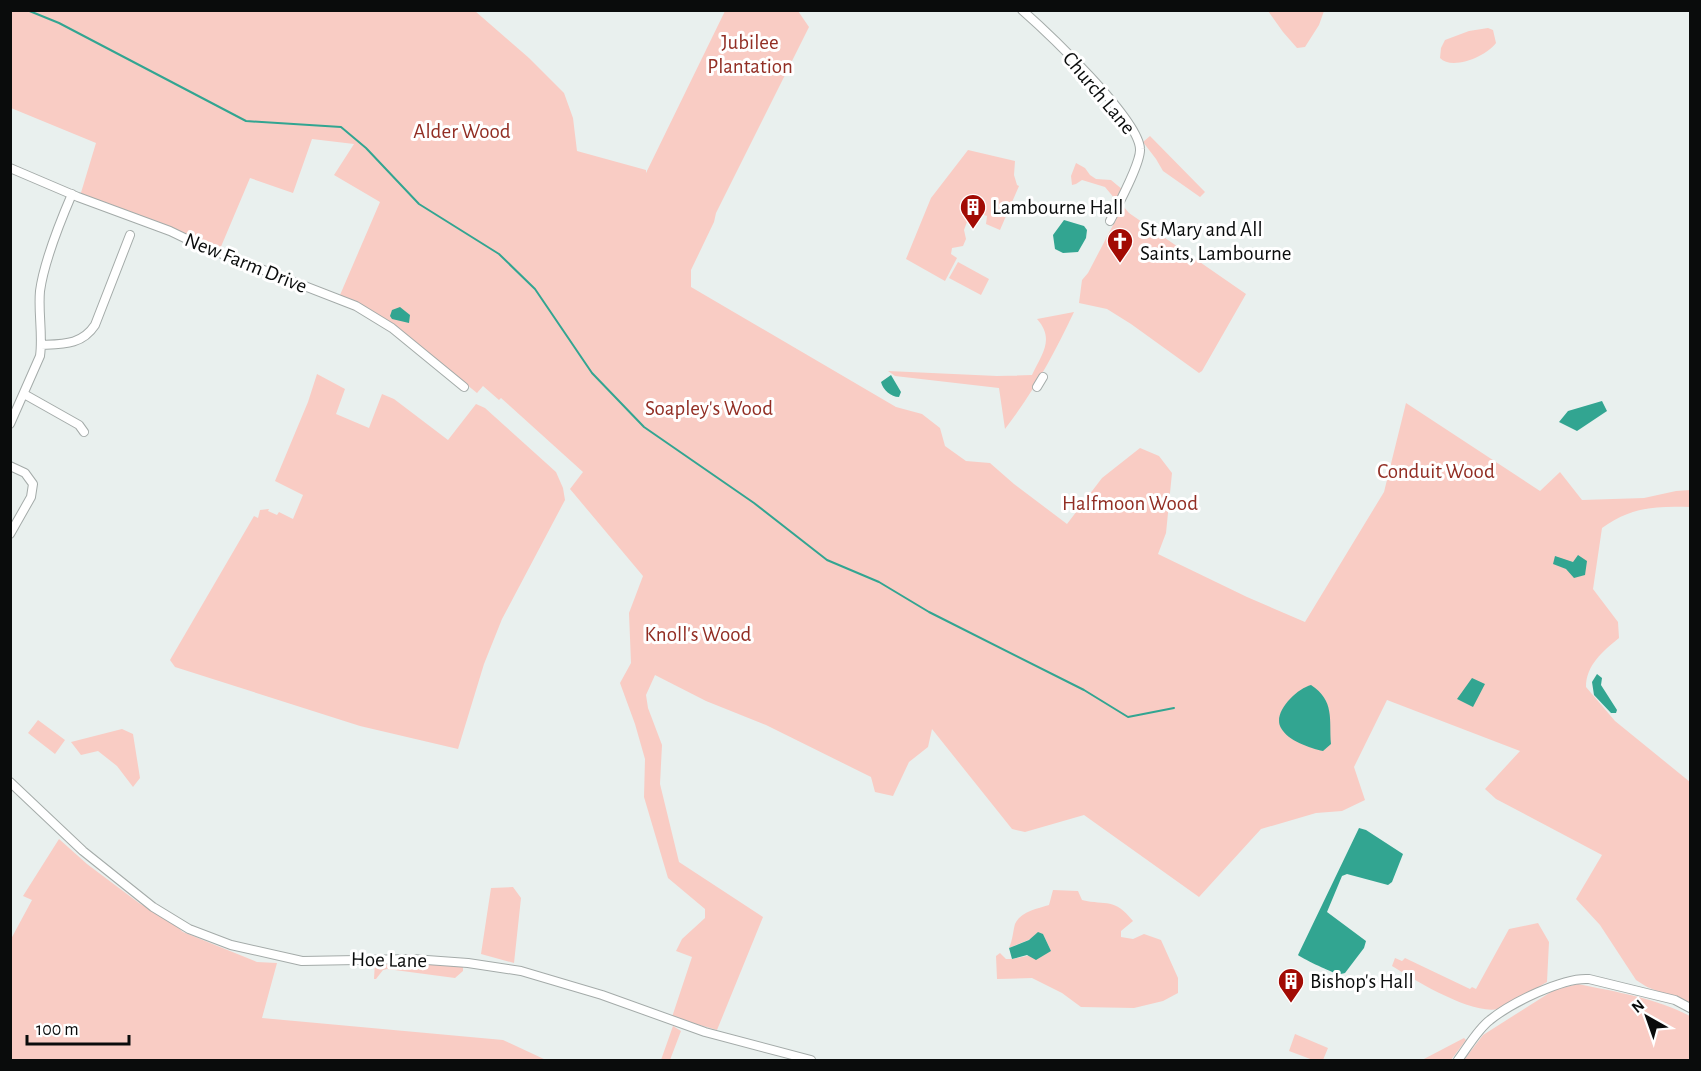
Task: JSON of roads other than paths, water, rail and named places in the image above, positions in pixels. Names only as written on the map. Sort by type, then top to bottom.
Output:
[{"type":"street","name":"Church Lane","points":[[1022,10],[1060,46],[1119,109],[1138,139],[1140,153],[1110,221]]},
{"type":"street","name":"New Farm Drive","points":[[10,168],[356,306],[392,328],[464,387]]},
{"type":"street","points":[[10,424],[36,367],[41,345],[40,289],[72,194]]},
{"type":"street","points":[[41,345],[75,342],[90,333],[130,235]]},
{"type":"street","points":[[1036,387],[1043,377]]},
{"type":"street","points":[[24,394],[79,425],[84,432]]},
{"type":"street","points":[[10,466],[25,473],[33,484],[31,496],[10,534]]},
{"type":"street","name":"Hoe Lane","points":[[10,782],[84,851],[153,906],[189,928],[231,945],[302,961],[413,959],[468,963],[521,971],[610,998],[705,1032],[811,1060]]},
{"type":"street","points":[[1458,1060],[1491,1019],[1552,985],[1578,978],[1675,1000],[1690,1008]]},
{"type":"waterway","points":[[27,10],[59,23],[246,121],[341,127],[366,148],[419,204],[499,254],[535,289],[592,373],[644,427],[754,503],[827,560],[879,582],[929,612],[1084,690],[1128,717],[1174,708]]},
{"type":"place","name":"Lambourne Hall","points":[[973,230]]},
{"type":"place","name":"St Mary and All Saints, Lambourne","points":[[1120,264]]},
{"type":"place","name":"Bishop's Hall","points":[[1291,1004]]},
{"type":"park label","name":"Jubilee Plantation","points":[[750,54]]},
{"type":"park label","name":"Alder Wood","points":[[462,131]]},
{"type":"park label","name":"Soapley's Wood","points":[[709,408]]},
{"type":"park label","name":"Conduit Wood","points":[[1436,471]]},
{"type":"park label","name":"Halfmoon Wood","points":[[1130,503]]},
{"type":"park label","name":"Knoll's Wood","points":[[698,634]]}]
